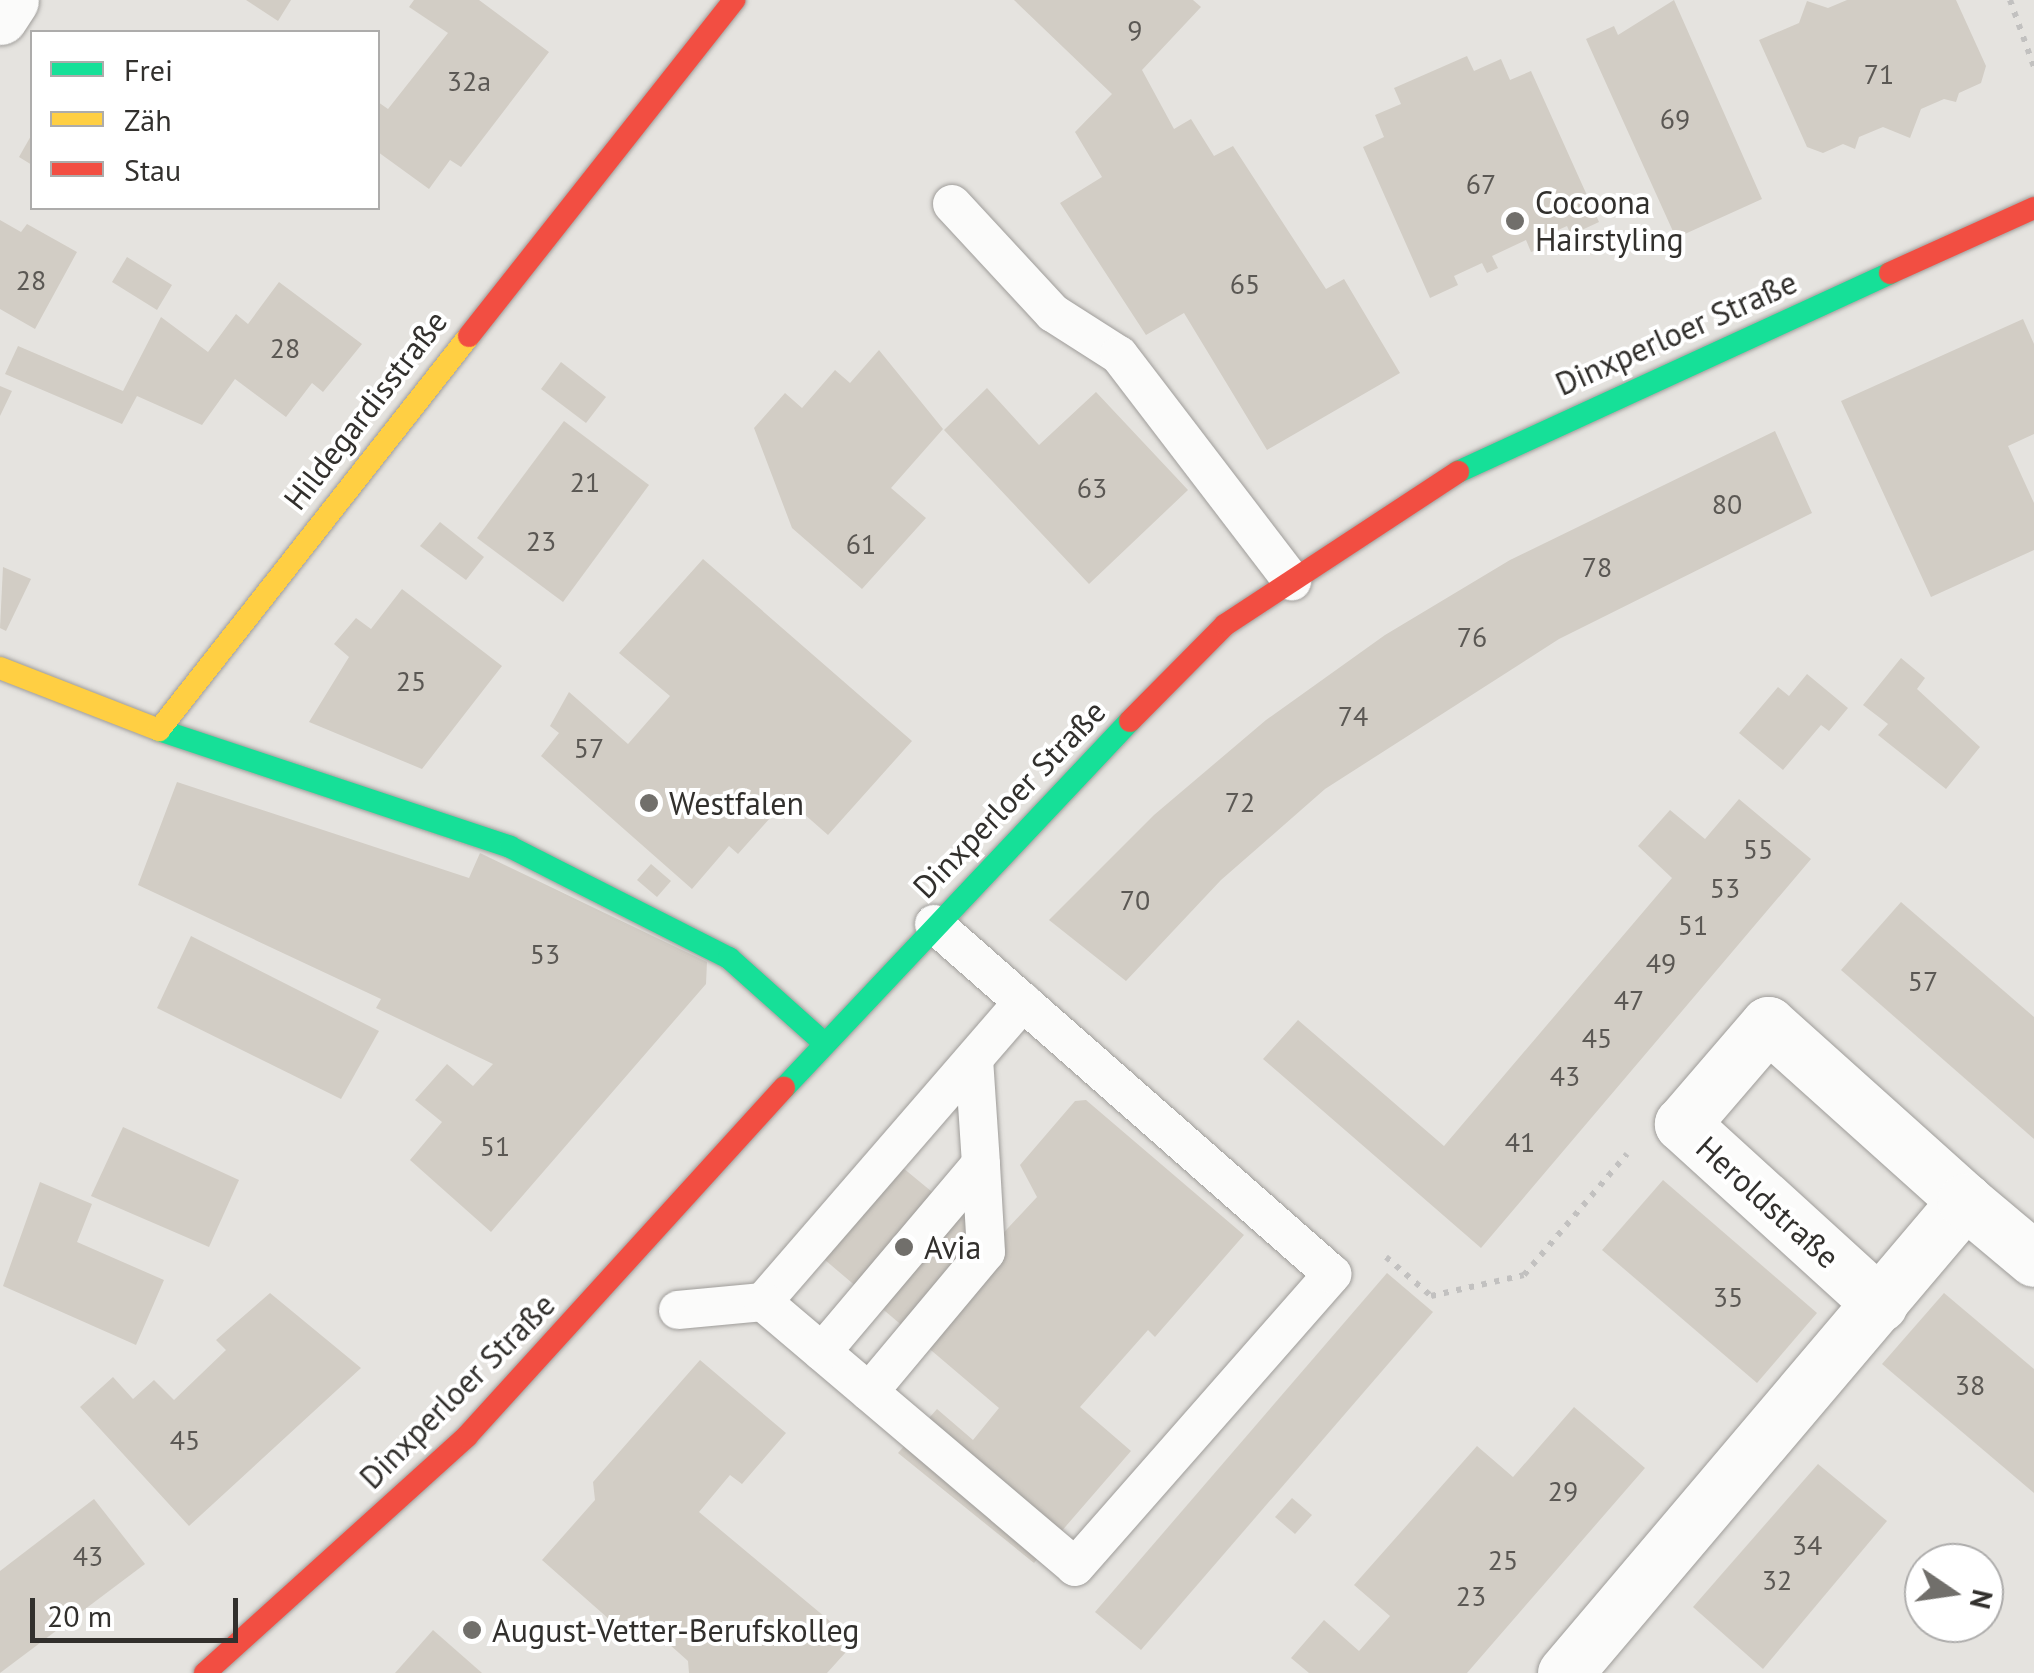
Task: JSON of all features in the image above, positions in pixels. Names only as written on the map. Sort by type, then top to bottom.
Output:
[{"type":"main road","name":"Hildegardisstraße","points":[[158,730],[734,0]]},
{"type":"main road","name":"Dinxperloer Straße","points":[[205,1673],[467,1436],[934,924],[1225,626],[1483,455],[2034,208]]},
{"type":"main road","points":[[0,668],[158,730],[510,847],[730,958],[824,1043]]},
{"type":"street","points":[[0,17],[11,0]]},
{"type":"street","name":"Heroldstraße","points":[[1880,1304],[1682,1124],[1768,1024],[2034,1259]]},
{"type":"street","points":[[1565,1673],[1966,1201]]},
{"type":"lane","points":[[952,204],[1053,313],[1118,355],[1292,581]]},
{"type":"lane","points":[[763,1302],[1075,1567],[1332,1274],[934,924]]},
{"type":"lane","points":[[678,1310],[763,1302],[1022,1002]]},
{"type":"lane","points":[[870,1392],[986,1252],[974,1059]]},
{"type":"lane","points":[[822,1352],[980,1164]]},
{"type":"path","points":[[2010,0],[2034,67]]},
{"type":"path","points":[[1370,1243],[1431,1296],[1524,1275],[1656,1120],[1682,1124]]},
{"type":"building","points":[[246,0],[291,0],[278,21]]},
{"type":"building","points":[[414,0],[479,0],[549,52],[461,167],[450,160],[429,189],[380,153],[380,103],[388,109],[448,33],[409,7]]},
{"type":"building","points":[[1014,0],[1193,0],[1201,7],[1142,70],[1174,129],[1191,119],[1214,156],[1233,146],[1326,289],[1344,279],[1400,373],[1267,450],[1184,313],[1146,335],[1060,203],[1102,177],[1075,132],[1112,94]]},
{"type":"building","points":[[1674,0],[1762,199],[1676,238],[1586,39],[1614,26],[1618,35]]},
{"type":"building","points":[[1847,0],[1956,0],[1986,66],[1981,83],[1959,93],[1956,102],[1944,99],[1921,109],[1910,138],[1883,127],[1859,137],[1855,149],[1843,144],[1823,153],[1807,147],[1759,40],[1799,23],[1807,1],[1828,8]]},
{"type":"building","points":[[1467,56],[1474,71],[1501,59],[1510,80],[1531,71],[1599,222],[1571,235],[1567,226],[1538,239],[1542,248],[1531,252],[1526,240],[1492,256],[1498,268],[1487,273],[1482,263],[1454,276],[1458,285],[1430,298],[1363,147],[1384,137],[1375,115],[1401,104],[1394,88]]},
{"type":"building","points":[[30,138],[30,164],[19,157]]},
{"type":"building","points":[[0,220],[21,232],[27,224],[77,252],[35,329],[0,309]]},
{"type":"building","points":[[127,257],[172,285],[157,310],[112,282]]},
{"type":"building","points":[[279,282],[362,344],[323,392],[312,383],[286,417],[235,379],[202,425],[137,396],[122,424],[5,374],[18,346],[123,391],[161,317],[208,352],[236,314],[248,324]]},
{"type":"building","points":[[2023,319],[2034,344],[2034,434],[2008,446],[2034,503],[2034,550],[1931,597],[1841,401]]},
{"type":"building","points":[[879,350],[943,429],[891,488],[926,518],[862,589],[792,528],[754,428],[785,393],[802,408],[835,370],[850,383]]},
{"type":"building","points":[[561,362],[606,397],[586,423],[541,389]]},
{"type":"building","points":[[0,386],[12,391],[0,416]]},
{"type":"building","points":[[987,388],[1039,445],[1096,392],[1188,490],[1089,584],[944,430]]},
{"type":"building","points":[[564,421],[649,485],[563,602],[477,538]]},
{"type":"building","points":[[1775,431],[1812,513],[1559,639],[1325,789],[1221,880],[1126,981],[1049,920],[1154,815],[1266,720],[1385,635],[1510,560]]},
{"type":"building","points":[[440,522],[484,557],[466,580],[420,546]]},
{"type":"building","points":[[703,559],[912,741],[828,835],[787,799],[738,854],[729,846],[692,889],[541,756],[559,733],[550,726],[569,692],[628,744],[670,696],[619,653]]},
{"type":"building","points":[[3,567],[31,579],[6,631],[0,628]]},
{"type":"building","points":[[402,589],[502,666],[422,769],[309,722],[349,657],[334,644],[356,618],[371,629]]},
{"type":"building","points":[[1901,658],[1925,678],[1917,689],[1980,747],[1946,789],[1878,735],[1888,724],[1863,705]]},
{"type":"building","points":[[1807,674],[1848,708],[1829,731],[1821,725],[1783,770],[1739,733],[1778,687],[1789,696]]},
{"type":"building","points":[[177,782],[469,878],[480,853],[707,962],[706,984],[491,1232],[410,1160],[442,1122],[415,1100],[447,1064],[473,1086],[493,1064],[376,1008],[381,999],[138,885]]},
{"type":"building","points":[[1739,799],[1811,859],[1481,1248],[1263,1059],[1298,1020],[1444,1146],[1672,878],[1638,846],[1670,810],[1705,839]]},
{"type":"building","points":[[651,864],[671,881],[657,897],[637,880]]},
{"type":"building","points":[[1901,902],[2034,1017],[2034,1139],[1841,970]]},
{"type":"building","points":[[191,936],[379,1031],[341,1099],[157,1008]]},
{"type":"building","points":[[1086,1100],[1244,1235],[1155,1337],[1148,1330],[1080,1407],[1131,1451],[1034,1563],[898,1453],[937,1409],[973,1440],[999,1408],[818,1254],[897,1163],[994,1243],[1037,1197],[1020,1165],[1075,1101]]},
{"type":"building","points":[[123,1127],[239,1180],[209,1247],[91,1196]]},
{"type":"building","points":[[1663,1180],[1817,1313],[1757,1383],[1602,1250]]},
{"type":"building","points":[[40,1182],[92,1204],[77,1242],[164,1280],[136,1345],[3,1286]]},
{"type":"building","points":[[1387,1273],[1433,1312],[1141,1650],[1095,1612]]},
{"type":"building","points":[[270,1293],[361,1368],[189,1526],[80,1407],[113,1377],[133,1399],[154,1380],[174,1400],[226,1350],[216,1340]]},
{"type":"building","points":[[1944,1293],[2034,1369],[2034,1493],[1882,1364]]},
{"type":"building","points":[[700,1360],[786,1433],[742,1484],[730,1475],[699,1512],[855,1642],[827,1673],[689,1673],[688,1661],[641,1619],[627,1635],[542,1560],[595,1500],[593,1482]]},
{"type":"building","points":[[1574,1407],[1645,1468],[1467,1673],[1309,1673],[1291,1658],[1324,1620],[1359,1651],[1390,1616],[1354,1585],[1477,1446],[1513,1477]]},
{"type":"building","points":[[1818,1464],[1887,1521],[1763,1669],[1693,1607]]},
{"type":"building","points":[[1292,1498],[1312,1515],[1295,1534],[1275,1517]]},
{"type":"building","points":[[94,1499],[145,1564],[0,1673],[0,1571]]},
{"type":"building","points":[[433,1630],[482,1673],[395,1673]]},
{"type":"traffic: fast","points":[[1458,472],[1890,273]]},
{"type":"traffic: fast","points":[[784,1088],[1130,721]]},
{"type":"traffic: fast","points":[[159,730],[510,847],[729,958],[824,1043]]},
{"type":"traffic: slow","points":[[0,668],[159,730],[469,336]]},
{"type":"traffic: jam","points":[[469,336],[734,0]]},
{"type":"traffic: jam","points":[[1890,273],[2034,208]]},
{"type":"traffic: jam","points":[[1130,721],[1225,625],[1458,472]]},
{"type":"traffic: jam","points":[[205,1673],[467,1436],[784,1088]]},
{"type":"place","name":"Cocoona Hairstyling","points":[[1515,221]]},
{"type":"place","name":"Westfalen","points":[[649,803]]},
{"type":"place","name":"Avia","points":[[904,1247]]},
{"type":"place","name":"August-Vetter-Berufskolleg","points":[[472,1630]]}]
